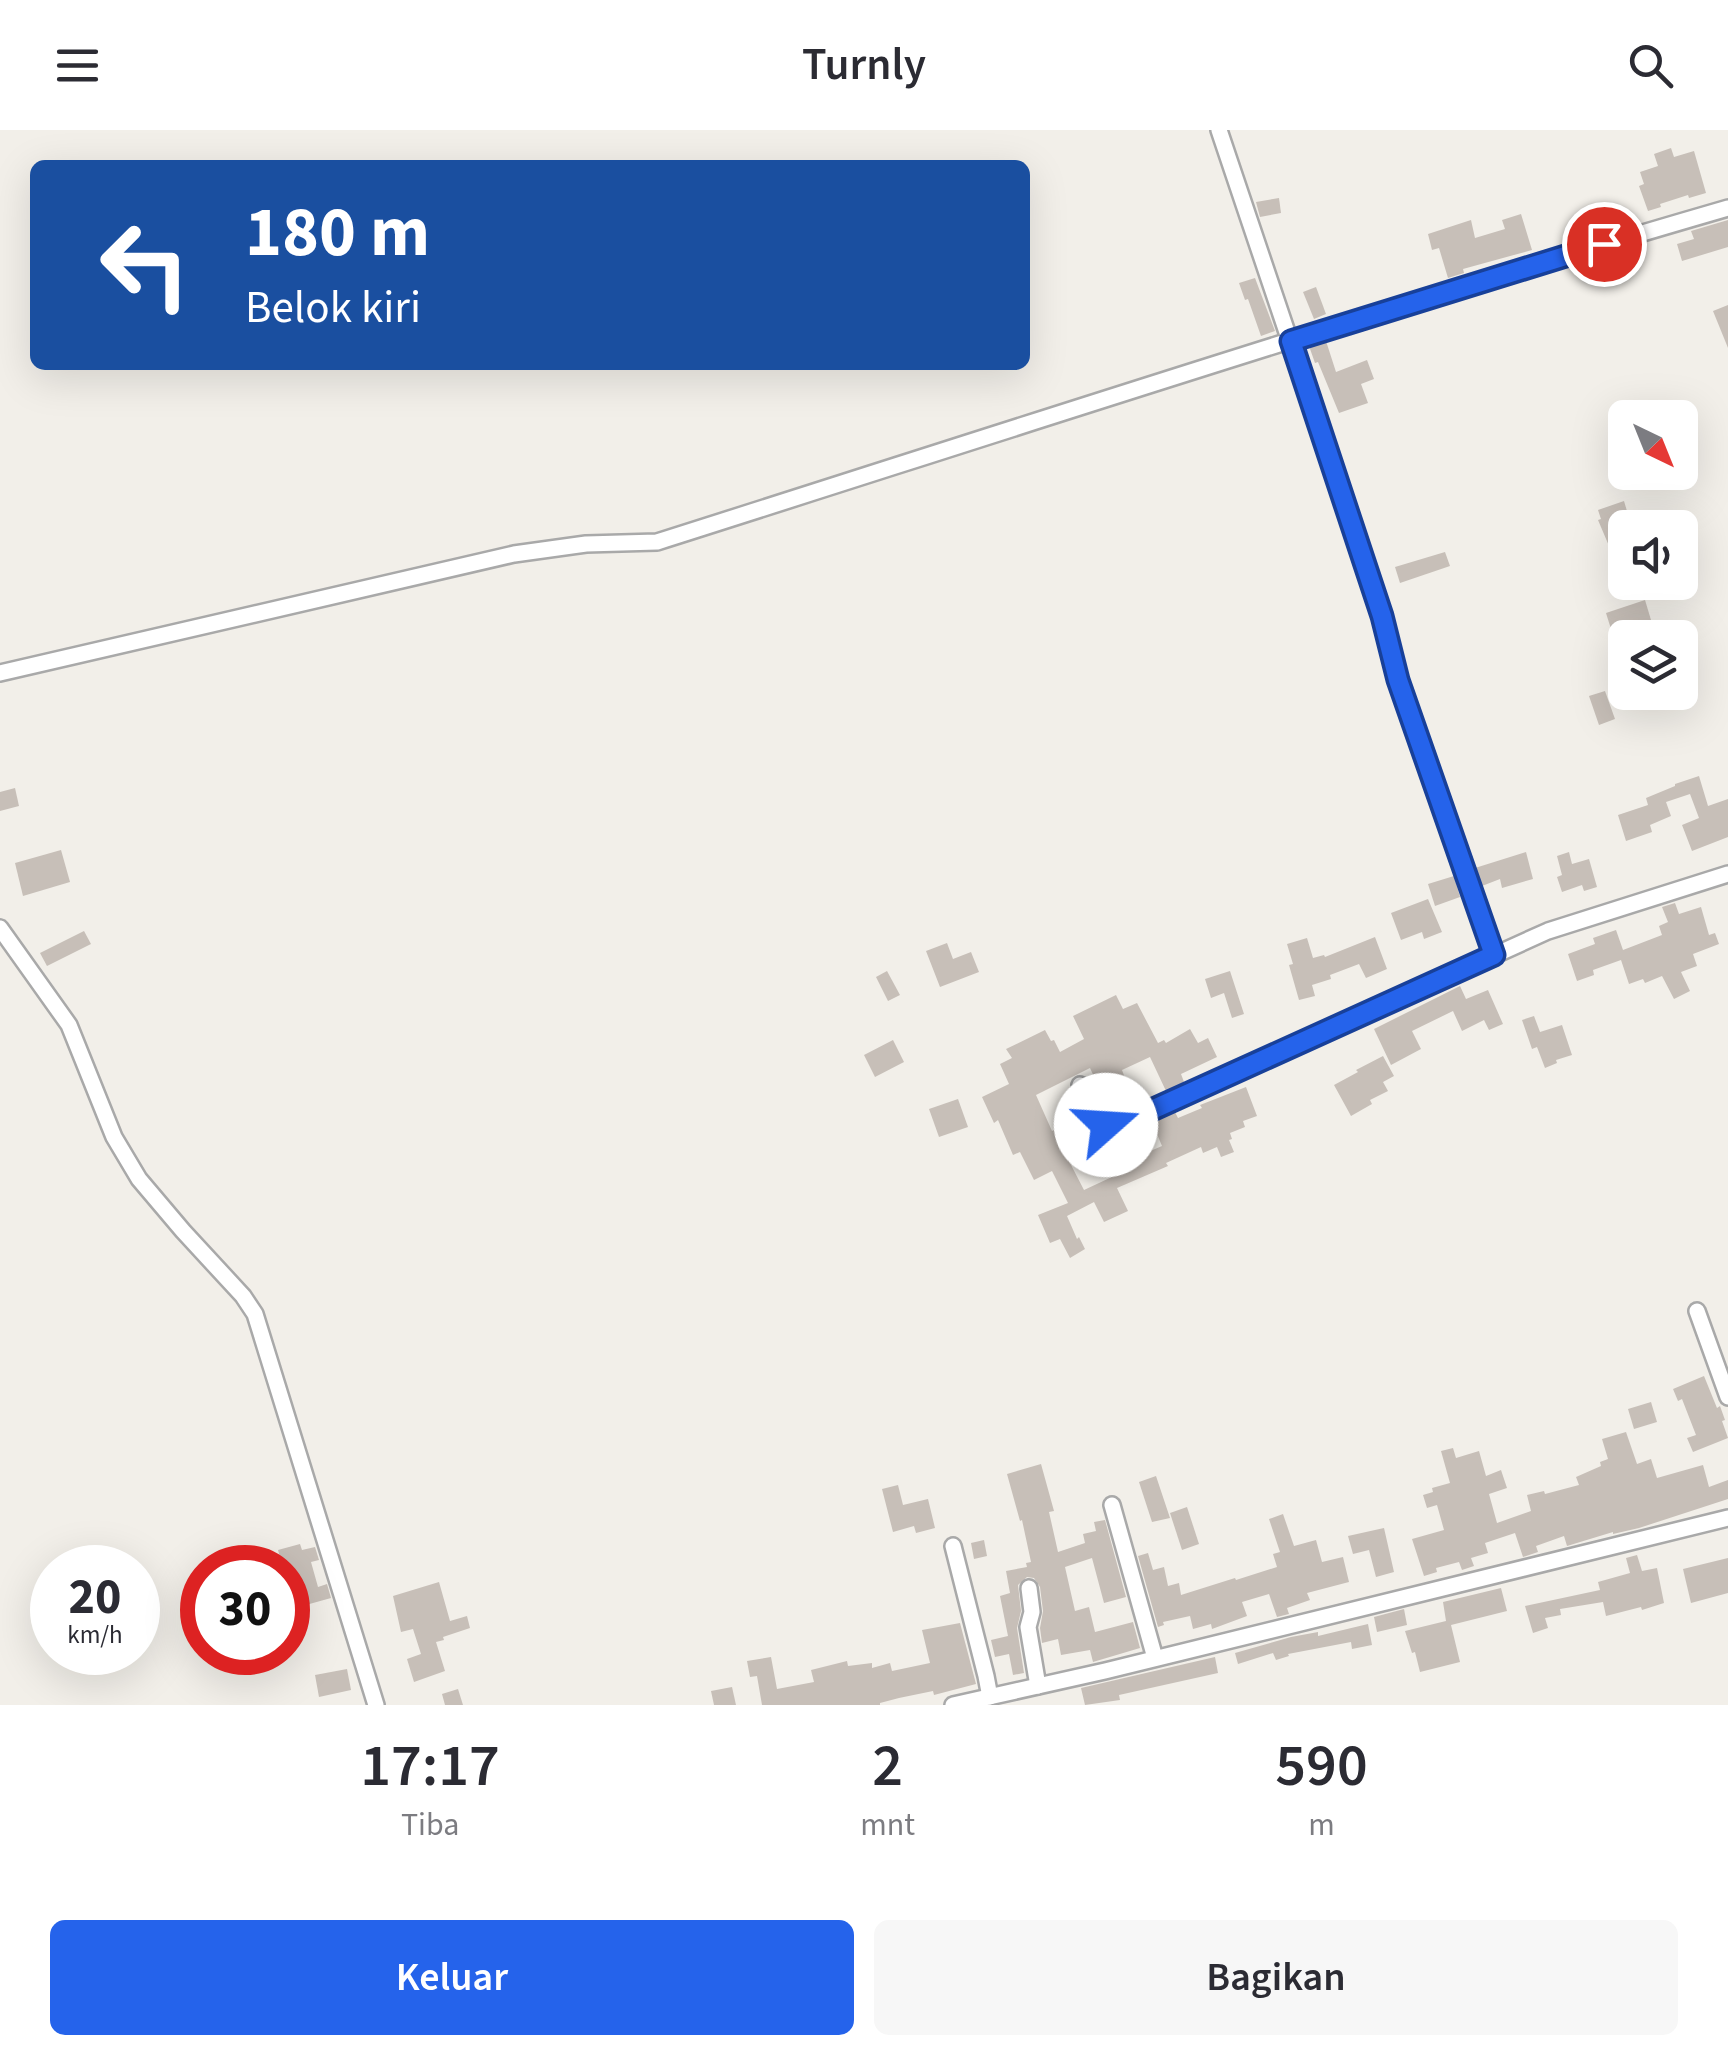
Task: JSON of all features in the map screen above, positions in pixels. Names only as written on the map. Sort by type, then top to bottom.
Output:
[{"type":"street","points":[[1219,130],[1382,616],[1398,680],[1494,955]]},
{"type":"street","points":[[0,673],[514,554],[586,544],[657,542],[1291,341],[1728,208]]},
{"type":"street","points":[[1080,1085],[1102,1121],[1108,1125],[1123,1123],[1548,930],[1728,874]]},
{"type":"street","points":[[0,928],[69,1025],[114,1137],[138,1178],[256,1314],[376,1705]]},
{"type":"street","points":[[1697,1310],[1728,1397]]},
{"type":"street","points":[[1112,1505],[1156,1658]]},
{"type":"street","points":[[953,1705],[1728,1518]]},
{"type":"street","points":[[953,1546],[990,1698]]},
{"type":"street","points":[[1029,1588],[1032,1612],[1028,1628],[1038,1686]]},
{"type":"building","points":[[1671,148],[1674,157],[1694,151],[1706,193],[1689,198],[1688,195],[1648,211],[1639,186],[1644,184],[1640,172],[1658,166],[1654,154]]},
{"type":"building","points":[[1279,198],[1281,213],[1260,217],[1256,202]]},
{"type":"building","points":[[1521,214],[1532,250],[1463,269],[1464,273],[1448,278],[1439,248],[1432,250],[1428,234],[1471,220],[1475,238],[1505,229],[1502,220]]},
{"type":"building","points":[[1728,220],[1728,247],[1682,261],[1677,244],[1694,239],[1691,231]]},
{"type":"building","points":[[1255,278],[1275,331],[1261,336],[1239,283]]},
{"type":"building","points":[[1316,287],[1326,314],[1314,319],[1303,292]]},
{"type":"building","points":[[1728,305],[1728,348],[1713,311]]},
{"type":"building","points":[[1326,341],[1336,372],[1367,360],[1374,379],[1361,384],[1368,403],[1339,413],[1309,346]]},
{"type":"building","points":[[1624,501],[1627,510],[1608,510],[1608,544],[1598,520],[1598,510]]},
{"type":"building","points":[[1445,552],[1450,566],[1400,583],[1395,567]]},
{"type":"building","points":[[1645,600],[1651,620],[1608,620],[1606,613]]},
{"type":"building","points":[[1605,691],[1608,710],[1615,719],[1599,725],[1589,696]]},
{"type":"building","points":[[1699,776],[1708,806],[1728,799],[1728,837],[1692,851],[1682,825],[1699,818],[1690,794],[1666,802],[1671,816],[1650,825],[1652,832],[1626,841],[1618,815],[1648,805],[1646,798]]},
{"type":"building","points":[[15,788],[19,806],[0,811],[0,792]]},
{"type":"building","points":[[61,850],[70,882],[23,896],[15,863]]},
{"type":"building","points":[[1526,852],[1533,879],[1502,888],[1500,879],[1482,886],[1475,868]]},
{"type":"building","points":[[1569,852],[1572,864],[1589,859],[1597,887],[1584,891],[1582,885],[1562,892],[1557,856]]},
{"type":"building","points":[[1454,876],[1460,897],[1435,906],[1428,884]]},
{"type":"building","points":[[1428,899],[1442,932],[1424,939],[1422,932],[1401,940],[1391,913]]},
{"type":"building","points":[[1675,903],[1679,914],[1701,907],[1709,935],[1715,933],[1719,944],[1693,954],[1697,966],[1681,972],[1690,991],[1674,999],[1662,976],[1629,984],[1621,960],[1593,970],[1594,975],[1577,981],[1568,954],[1595,944],[1593,938],[1616,930],[1623,950],[1662,935],[1659,926],[1668,922],[1662,907]]},
{"type":"building","points":[[84,931],[91,944],[47,966],[40,953]]},
{"type":"building","points":[[1375,937],[1387,969],[1366,978],[1359,964],[1312,985],[1315,996],[1299,1000],[1287,944],[1307,938],[1313,958]]},
{"type":"building","points":[[947,943],[953,959],[971,952],[979,972],[940,987],[926,951]]},
{"type":"building","points":[[887,971],[900,995],[888,1001],[876,977]]},
{"type":"building","points":[[1230,971],[1244,1014],[1232,1018],[1224,993],[1211,998],[1205,979]]},
{"type":"building","points":[[1460,986],[1466,999],[1488,990],[1503,1024],[1489,1030],[1484,1020],[1462,1031],[1453,1011],[1412,1031],[1421,1049],[1391,1065],[1374,1029]]},
{"type":"building","points":[[1116,995],[1123,1009],[1137,1003],[1158,1043],[1166,1043],[1190,1029],[1198,1043],[1208,1038],[1217,1057],[1181,1074],[1184,1082],[1166,1091],[1150,1057],[1122,1070],[1135,1105],[1122,1111],[1113,1087],[1101,1092],[1090,1068],[1036,1095],[1052,1131],[1077,1121],[1091,1153],[1070,1163],[1084,1190],[1114,1176],[1111,1168],[1162,1146],[1152,1122],[1175,1112],[1178,1118],[1246,1087],[1257,1116],[1243,1121],[1245,1127],[1230,1133],[1234,1152],[1221,1157],[1217,1147],[1203,1153],[1201,1147],[1117,1188],[1128,1211],[1104,1222],[1094,1202],[1067,1216],[1085,1249],[1070,1258],[1060,1239],[1050,1243],[1038,1215],[1068,1203],[1052,1171],[1034,1180],[1020,1152],[1013,1155],[998,1120],[994,1123],[982,1097],[1009,1084],[1000,1064],[1012,1058],[1006,1049],[1045,1030],[1060,1052],[1084,1039],[1073,1016]]},
{"type":"building","points":[[1534,1016],[1540,1032],[1562,1025],[1572,1055],[1545,1068],[1537,1047],[1532,1049],[1522,1020]]},
{"type":"building","points":[[893,1040],[904,1062],[875,1077],[864,1055]]},
{"type":"building","points":[[1383,1056],[1394,1076],[1383,1082],[1388,1091],[1351,1116],[1334,1085]]},
{"type":"building","points":[[958,1099],[968,1127],[939,1137],[929,1109]]},
{"type":"building","points":[[1704,1376],[1717,1408],[1720,1406],[1728,1438],[1693,1452],[1687,1438],[1696,1435],[1682,1399],[1678,1401],[1673,1389]]},
{"type":"building","points":[[1651,1402],[1657,1422],[1634,1429],[1628,1409]]},
{"type":"building","points":[[1626,1432],[1637,1464],[1651,1459],[1657,1478],[1703,1465],[1709,1487],[1728,1480],[1728,1499],[1567,1546],[1564,1536],[1536,1546],[1538,1552],[1523,1557],[1515,1533],[1485,1543],[1488,1553],[1471,1558],[1474,1566],[1462,1570],[1459,1562],[1424,1576],[1412,1539],[1444,1530],[1437,1505],[1427,1508],[1423,1495],[1450,1483],[1441,1451],[1453,1448],[1456,1458],[1479,1451],[1486,1476],[1501,1470],[1507,1488],[1489,1494],[1497,1523],[1531,1511],[1527,1495],[1579,1485],[1576,1477],[1608,1459],[1602,1439]]},
{"type":"building","points":[[1041,1464],[1054,1511],[1049,1512],[1058,1552],[1085,1543],[1083,1534],[1096,1531],[1094,1522],[1105,1520],[1126,1597],[1104,1603],[1092,1558],[1065,1567],[1075,1611],[1089,1607],[1095,1632],[1133,1622],[1140,1648],[1093,1662],[1090,1650],[1061,1655],[1058,1639],[1042,1643],[1040,1587],[1034,1578],[1027,1577],[1018,1585],[1021,1611],[1017,1628],[1024,1673],[1013,1675],[1009,1654],[995,1657],[991,1640],[1008,1636],[1000,1596],[1010,1593],[1006,1571],[1027,1567],[1026,1563],[1031,1562],[1007,1474]]},
{"type":"building","points":[[1156,1476],[1170,1518],[1152,1522],[1139,1482]]},
{"type":"building","points":[[898,1485],[903,1505],[928,1499],[935,1528],[916,1533],[914,1526],[893,1532],[882,1489]]},
{"type":"building","points":[[1187,1507],[1199,1544],[1182,1550],[1170,1513]]},
{"type":"building","points":[[1283,1514],[1294,1546],[1316,1540],[1322,1562],[1343,1557],[1349,1582],[1307,1593],[1310,1600],[1287,1608],[1289,1614],[1277,1617],[1269,1594],[1242,1602],[1247,1616],[1212,1629],[1211,1624],[1193,1629],[1190,1616],[1163,1622],[1158,1627],[1138,1556],[1148,1553],[1153,1570],[1164,1567],[1168,1586],[1179,1583],[1181,1595],[1236,1580],[1277,1567],[1273,1554],[1280,1552],[1269,1519]]},
{"type":"building","points":[[1384,1528],[1394,1572],[1376,1577],[1369,1550],[1353,1554],[1348,1536]]},
{"type":"building","points":[[984,1540],[987,1556],[974,1559],[971,1543]]},
{"type":"building","points":[[315,1547],[319,1560],[311,1562],[318,1587],[327,1584],[331,1598],[310,1604],[310,1548]]},
{"type":"building","points":[[1637,1555],[1642,1571],[1657,1568],[1664,1603],[1606,1616],[1603,1602],[1560,1609],[1561,1615],[1545,1618],[1548,1628],[1533,1633],[1525,1606],[1600,1590],[1598,1582],[1630,1573],[1626,1558]]},
{"type":"building","points":[[1728,1558],[1728,1593],[1691,1603],[1683,1569]]},
{"type":"building","points":[[439,1582],[450,1621],[467,1616],[470,1628],[436,1642],[445,1671],[414,1682],[407,1659],[421,1654],[413,1629],[401,1632],[393,1596]]},
{"type":"building","points":[[1501,1588],[1507,1611],[1451,1625],[1460,1662],[1420,1672],[1405,1631],[1446,1621],[1443,1602]]},
{"type":"building","points":[[1404,1609],[1407,1625],[1377,1632],[1374,1617]]},
{"type":"building","points":[[960,1623],[976,1684],[934,1695],[933,1691],[880,1705],[762,1705],[757,1676],[750,1677],[747,1661],[771,1657],[777,1689],[814,1682],[811,1670],[847,1661],[848,1666],[872,1663],[872,1668],[890,1663],[892,1671],[930,1663],[922,1630]]},
{"type":"building","points":[[1368,1624],[1372,1645],[1352,1649],[1351,1642],[1288,1654],[1276,1660],[1273,1653],[1238,1664],[1235,1653],[1291,1637],[1318,1632],[1318,1636]]},
{"type":"building","points":[[1215,1657],[1218,1673],[1119,1695],[1120,1700],[1085,1705],[1081,1688]]},
{"type":"building","points":[[347,1669],[351,1690],[319,1697],[315,1675]]},
{"type":"building","points":[[732,1687],[736,1705],[714,1705],[711,1691]]},
{"type":"building","points":[[458,1689],[463,1705],[445,1705],[442,1694]]},
{"type":"route","points":[[1106,1125],[1123,1123],[1494,955],[1398,680],[1382,616],[1291,341],[1604,244]]}]
